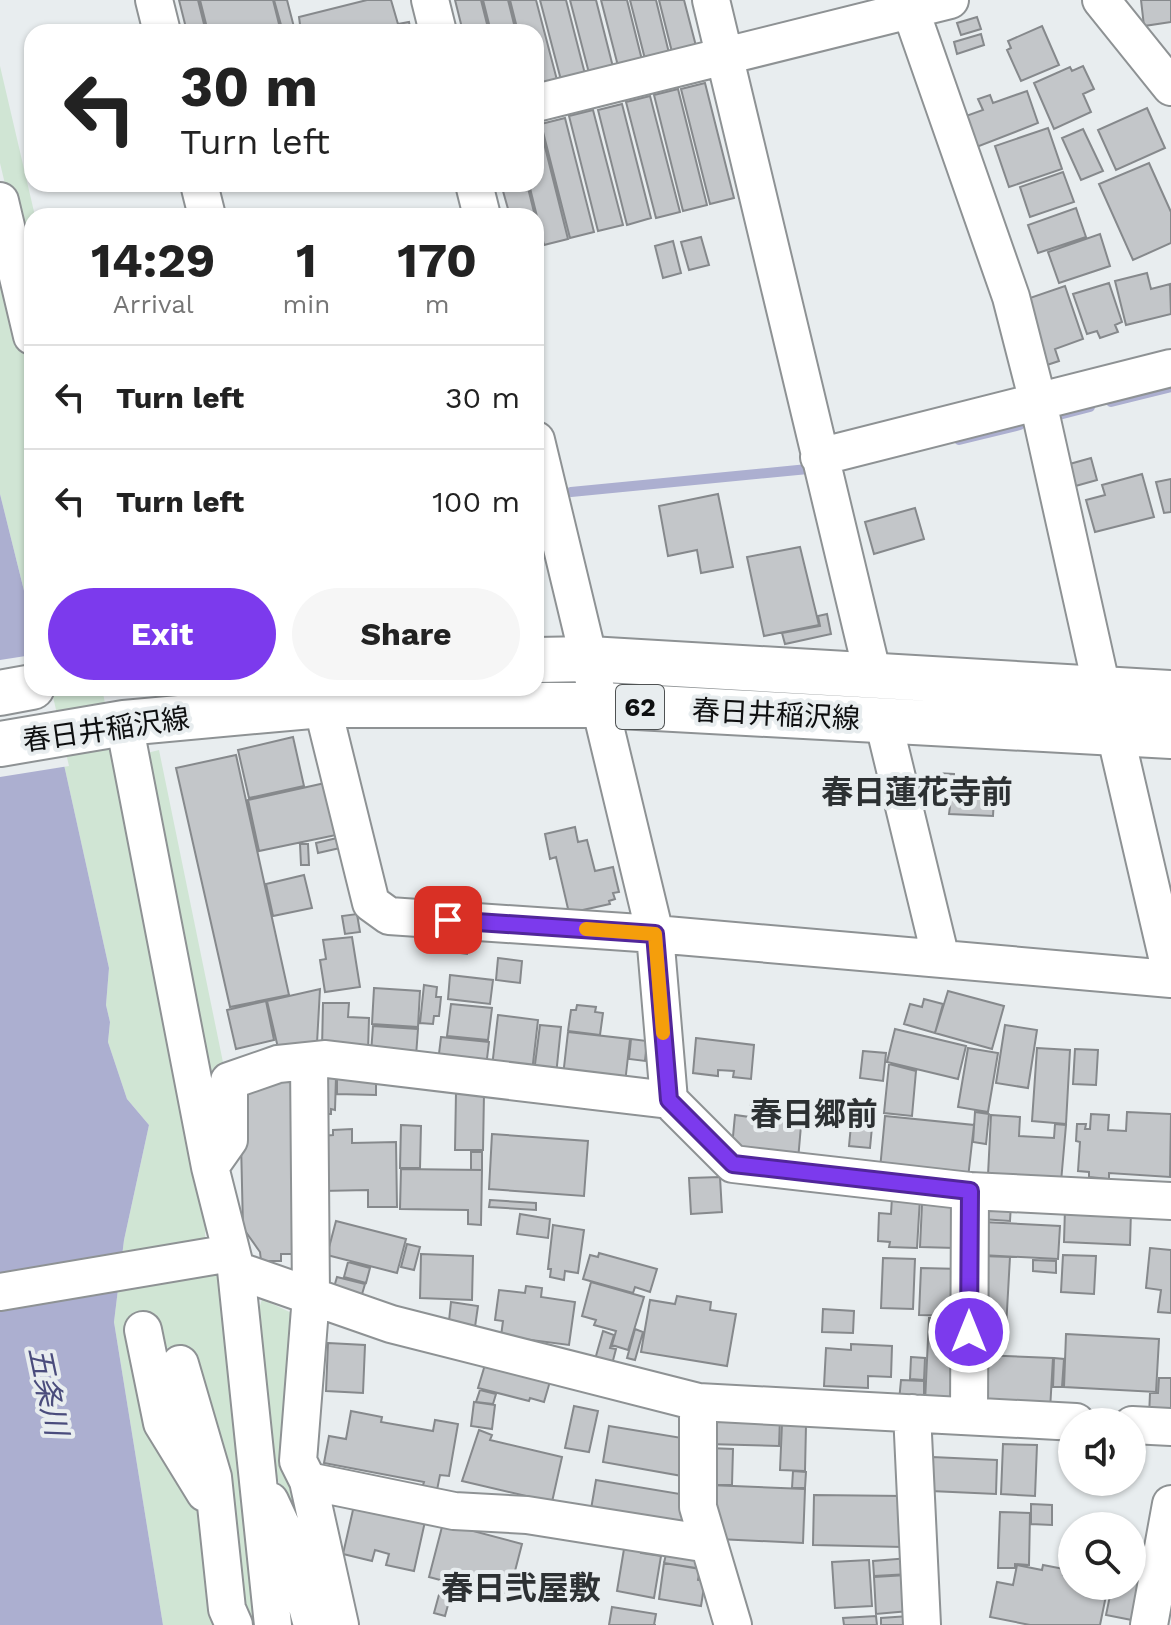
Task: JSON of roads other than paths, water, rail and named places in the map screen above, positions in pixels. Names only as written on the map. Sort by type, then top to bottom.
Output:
[{"type":"main road","name":"春日井稲沢線","points":[[544,660],[589,659],[1171,693]]},
{"type":"main road","name":"春日井稲沢線","points":[[0,693],[24,688]]},
{"type":"main road","name":"春日井稲沢線","points":[[0,744],[117,724],[322,705],[601,705],[1171,736]]},
{"type":"street","points":[[154,0],[160,24]]},
{"type":"street","points":[[430,0],[436,24]]},
{"type":"street","points":[[711,0],[873,676]]},
{"type":"street","points":[[544,101],[725,56],[909,5],[950,0]]},
{"type":"street","points":[[1101,0],[1171,87]]},
{"type":"street","points":[[909,5],[1011,297],[1038,402],[1102,689]]},
{"type":"street","points":[[0,201],[24,302]]},
{"type":"street","points":[[819,457],[1171,368]]},
{"type":"street","points":[[544,473],[655,934],[669,1100]]},
{"type":"street","points":[[322,705],[371,903],[389,916],[655,934],[1171,976],[1115,733]]},
{"type":"street","points":[[883,720],[941,959]]},
{"type":"street","points":[[117,724],[210,1167],[258,1474],[273,1625]]},
{"type":"street","points":[[210,1167],[229,1140],[229,1081],[278,1064],[326,1059],[669,1100],[733,1164],[970,1191],[1171,1201]]},
{"type":"street","points":[[309,1061],[311,1296],[298,1461],[308,1481],[340,1625]]},
{"type":"street","points":[[969,1416],[970,1191]]},
{"type":"street","points":[[0,1292],[225,1260],[311,1296],[391,1324],[698,1402],[1058,1421]]},
{"type":"street","points":[[143,1330],[162,1423],[216,1511]]},
{"type":"street","points":[[180,1364],[213,1477],[227,1609],[234,1625]]},
{"type":"street","points":[[698,1402],[698,1507],[733,1625]]},
{"type":"street","points":[[912,1413],[922,1625]]},
{"type":"street","points":[[1146,1426],[1171,1427]]},
{"type":"street","points":[[258,1474],[290,1544],[312,1625]]},
{"type":"street","points":[[308,1481],[454,1511],[527,1515],[709,1544]]},
{"type":"street","points":[[1149,1625],[1171,1504]]},
{"type":"water","name":"五条川","points":[[0,494],[24,591],[24,696],[49,696],[109,968],[106,1005],[110,1022],[108,1042],[127,1099],[149,1125],[124,1240],[114,1322],[163,1625],[0,1625]]},
{"type":"waterway","points":[[1111,402],[1171,387]]},
{"type":"waterway","points":[[1059,415],[1090,407]]},
{"type":"waterway","points":[[959,440],[1020,425]]},
{"type":"waterway","points":[[571,492],[808,469]]},
{"type":"district","name":"春日蓮花寺前","points":[[917,792]]},
{"type":"district","name":"春日郷前","points":[[814,1114]]},
{"type":"district","name":"春日弐屋敷","points":[[521,1588]]}]
